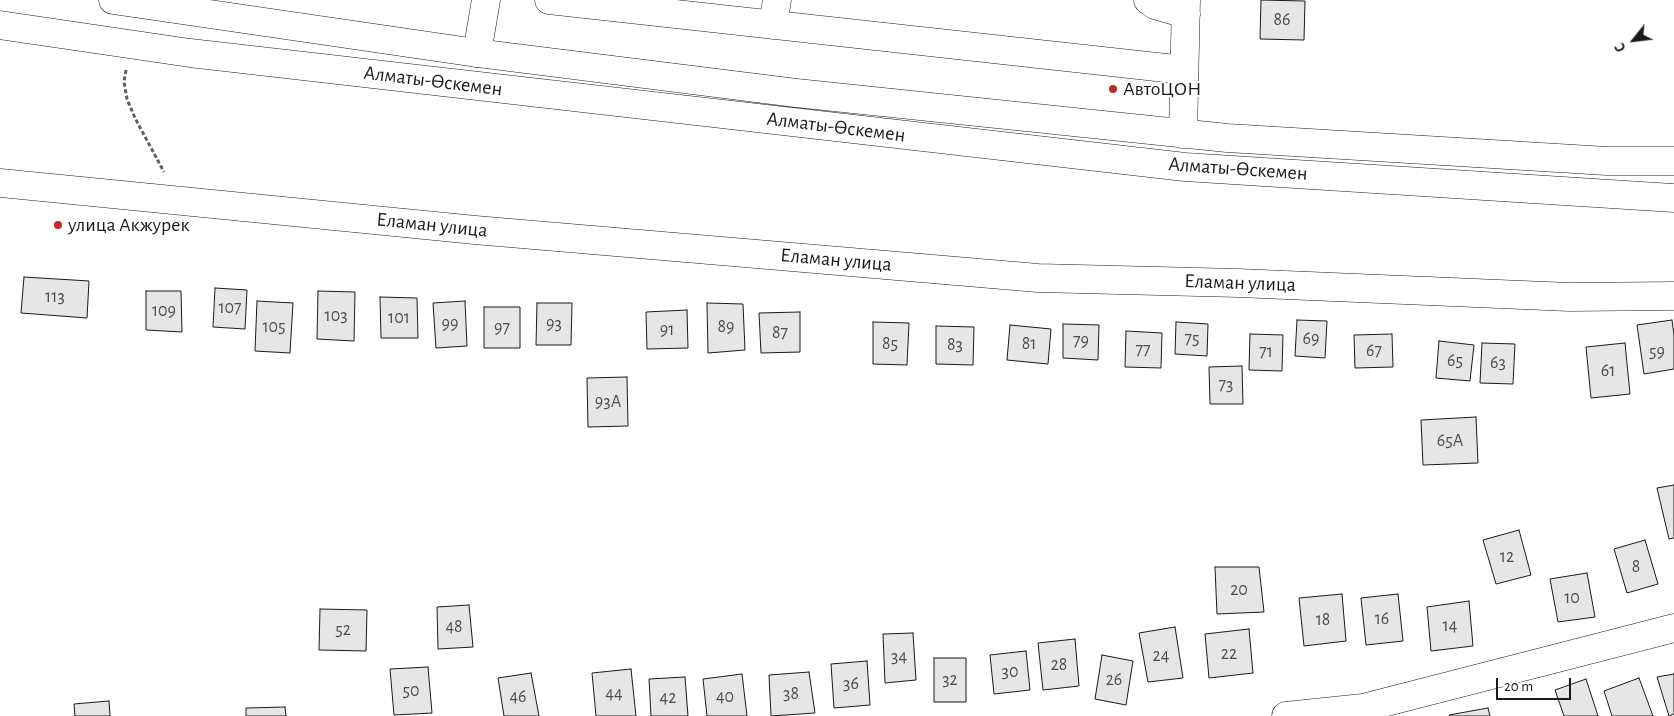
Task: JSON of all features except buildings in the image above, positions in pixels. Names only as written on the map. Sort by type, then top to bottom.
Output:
[{"type":"main road","name":"Алматы-Өскемен","points":[[113,0],[201,6],[478,53],[796,93],[1183,134],[1607,161],[1670,161]]},
{"type":"main road","points":[[478,53],[486,0]]},
{"type":"main road","points":[[549,0],[775,12],[1184,70]]},
{"type":"main road","points":[[1148,0],[1155,5],[1186,7],[1183,134]]},
{"type":"main road","name":"Алматы-Өскемен","points":[[0,25],[190,53],[1185,167],[1670,198]]},
{"type":"main road","points":[[1670,161],[1670,198]]},
{"type":"main road","name":"Еламан улица","points":[[0,183],[475,230],[1038,278],[1238,283],[1570,297],[1674,296]]},
{"type":"main road","points":[[1286,716],[1363,708],[1674,628]]},
{"type":"path","points":[[129,44],[124,82],[127,99],[134,118],[181,201]]},
{"type":"place","name":"АвтоЦОН","points":[[1113,89]]},
{"type":"place","name":"улица Акжурек","points":[[58,225]]}]
